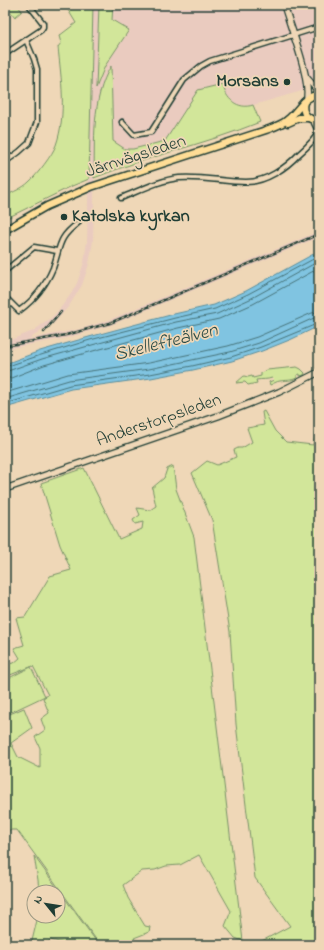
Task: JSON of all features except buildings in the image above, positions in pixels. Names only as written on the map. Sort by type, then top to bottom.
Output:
[{"type":"main road","points":[[284,5],[306,77],[308,92],[304,112],[310,119]]},
{"type":"main road","points":[[306,77],[319,92]]},
{"type":"main road","points":[[306,100],[314,95],[319,95]]},
{"type":"main road","name":"Järnvägsleden","points":[[5,230],[35,212],[98,184],[254,135],[281,124],[292,117],[306,100]]},
{"type":"main road","name":"Järnvägsleden","points":[[281,124],[299,118],[319,120]]},
{"type":"main road","name":"Anderstorpsleden","points":[[5,489],[218,416],[279,392],[319,372]]},
{"type":"street","points":[[5,54],[41,30],[43,27],[41,19],[29,5]]},
{"type":"street","points":[[122,122],[134,135],[151,132],[184,80],[201,66],[210,61],[319,27]]},
{"type":"street","points":[[5,162],[29,143],[37,122],[37,69],[26,40]]},
{"type":"street","points":[[121,198],[158,183],[180,178],[200,178],[245,182],[258,180],[275,173],[289,164],[307,147],[319,132],[310,119]]},
{"type":"street","points":[[5,297],[18,311],[36,296],[53,268],[57,251],[62,239],[66,233],[78,223]]},
{"type":"street","points":[[5,271],[34,247],[57,251]]},
{"type":"shaded area","points":[[93,5],[99,5],[97,86],[111,56],[130,30],[112,20],[113,5],[319,5],[319,86],[250,106],[235,104],[224,93],[198,90],[165,141],[133,149],[125,149],[113,141],[111,67],[105,78],[96,117],[93,241],[89,264],[82,285],[69,306],[54,323],[29,339],[80,329],[109,320],[319,231],[319,237],[111,325],[67,338],[5,349],[5,342],[33,331],[50,319],[59,310],[77,283],[84,262],[87,241]]},
{"type":"green space","points":[[5,5],[17,5],[22,11],[15,17]]},
{"type":"green space","points":[[65,5],[93,5],[89,179],[5,219],[5,196],[24,186],[36,175],[56,145],[62,109],[62,83],[58,47],[61,43],[59,36],[76,23]]},
{"type":"green space","points":[[99,5],[113,5],[112,20],[129,30],[105,66],[96,88]]},
{"type":"green space","points":[[111,66],[113,141],[125,149],[133,149],[165,141],[198,90],[223,84],[229,99],[237,105],[253,105],[260,122],[94,178],[95,121],[97,106],[100,92]]},
{"type":"green space","points":[[297,367],[305,373],[304,375],[300,376],[300,374],[297,375],[297,378],[293,380],[279,381],[270,385],[269,382],[274,380],[272,378],[256,380],[257,383],[248,385],[245,382],[236,383],[244,376],[252,376],[253,378],[261,376],[261,373],[267,370]]},
{"type":"green space","points":[[264,411],[275,431],[286,442],[313,445],[317,428],[316,423],[319,422],[319,945],[262,945],[262,941],[290,926],[255,878],[236,724],[230,632],[212,520],[192,473],[207,461],[217,465],[236,457],[234,450],[242,448],[252,442],[247,428],[264,425],[262,412]]},
{"type":"green space","points":[[173,466],[176,489],[194,537],[243,941],[235,938],[225,926],[231,911],[199,855],[180,865],[142,871],[123,885],[128,898],[145,926],[150,927],[149,932],[134,938],[138,945],[100,945],[66,898],[66,884],[56,884],[17,830],[9,830],[8,839],[5,839],[5,716],[24,708],[32,728],[11,743],[18,757],[40,768],[40,748],[35,737],[45,730],[41,719],[49,713],[43,698],[48,695],[33,666],[5,677],[5,664],[14,663],[20,658],[14,648],[24,645],[16,618],[25,617],[50,576],[71,570],[60,545],[41,483],[84,468],[119,539],[142,529],[143,522],[135,524],[133,520],[140,515],[137,508],[150,510],[156,506],[152,488],[164,478],[167,469]]},
{"type":"green space","points":[[31,667],[45,696],[5,715],[5,680]]},
{"type":"green space","points":[[34,856],[54,884],[38,884]]},
{"type":"green space","points":[[66,900],[99,945],[74,945],[50,940],[46,945],[31,945],[36,924],[66,924]]},
{"type":"water","name":"Skellefteälven","points":[[319,251],[319,326],[292,339],[232,361],[151,378],[71,389],[5,408],[5,364],[40,351],[89,337],[174,314],[214,305],[246,291]]},
{"type":"railway","points":[[5,346],[66,335],[110,323],[319,234]]},
{"type":"railway","points":[[44,332],[61,312]]},
{"type":"place","name":"Morsans","points":[[287,82]]},
{"type":"place","name":"Katolska kyrkan","points":[[64,217]]}]
